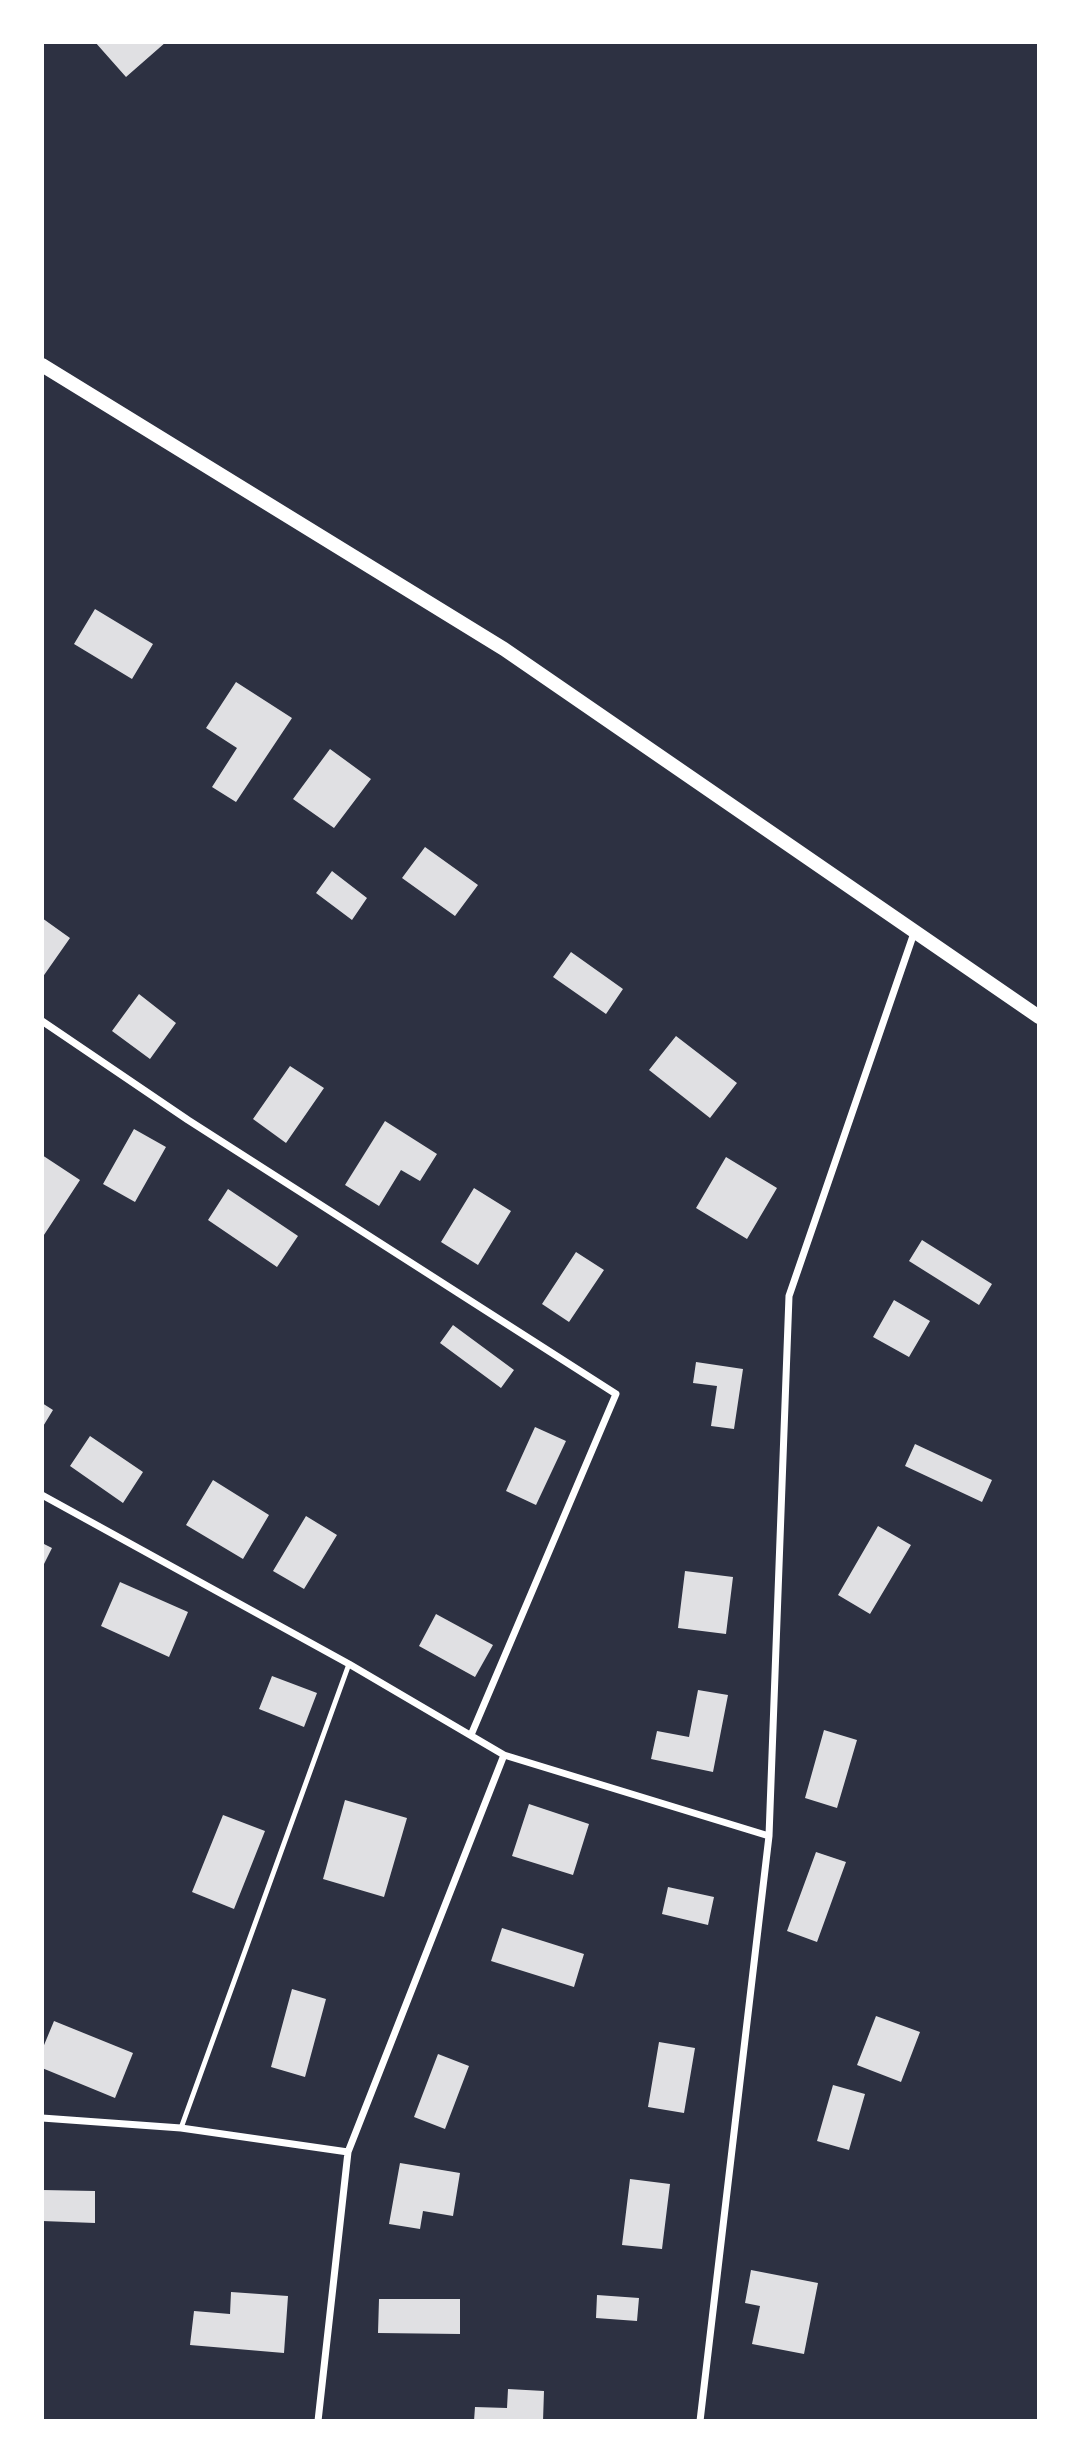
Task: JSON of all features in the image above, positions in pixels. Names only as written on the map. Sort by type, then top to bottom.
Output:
[{"type":"main road","points":[[42,365],[504,649],[1039,1017]]},
{"type":"street","points":[[699,2421],[769,1836],[789,1297],[914,933]]},
{"type":"street","points":[[42,1021],[200,1127],[616,1394],[471,1735]]},
{"type":"street","points":[[42,1495],[349,1664],[504,1755],[769,1836]]},
{"type":"street","points":[[318,2421],[348,2152],[504,1755]]},
{"type":"street","points":[[42,2118],[181,2128],[348,2152]]},
{"type":"lane","points":[[181,2128],[349,1664]]},
{"type":"building","points":[[95,42],[166,42],[126,77]]},
{"type":"building","points":[[95,609],[153,644],[132,679],[74,644]]},
{"type":"building","points":[[236,682],[292,718],[236,802],[212,787],[237,748],[206,728]]},
{"type":"building","points":[[330,749],[371,779],[334,828],[293,799]]},
{"type":"building","points":[[425,847],[478,885],[455,916],[402,878]]},
{"type":"building","points":[[332,871],[367,898],[352,920],[316,893]]},
{"type":"building","points":[[42,918],[70,938],[42,978]]},
{"type":"building","points":[[571,952],[623,989],[606,1014],[553,977]]},
{"type":"building","points":[[139,994],[176,1023],[150,1059],[112,1031]]},
{"type":"building","points":[[676,1036],[737,1083],[710,1118],[649,1070]]},
{"type":"building","points":[[290,1066],[324,1088],[286,1143],[253,1119]]},
{"type":"building","points":[[385,1121],[437,1154],[420,1181],[401,1170],[379,1206],[345,1185]]},
{"type":"building","points":[[134,1129],[166,1147],[135,1202],[103,1184]]},
{"type":"building","points":[[42,1155],[80,1180],[42,1238]]},
{"type":"building","points":[[726,1157],[777,1188],[747,1239],[696,1208]]},
{"type":"building","points":[[474,1188],[511,1211],[478,1265],[441,1242]]},
{"type":"building","points":[[228,1189],[298,1236],[277,1267],[208,1220]]},
{"type":"building","points":[[922,1240],[992,1284],[979,1305],[909,1261]]},
{"type":"building","points":[[576,1252],[604,1270],[569,1322],[542,1304]]},
{"type":"building","points":[[894,1300],[930,1321],[909,1357],[873,1337]]},
{"type":"building","points":[[453,1325],[514,1370],[501,1388],[440,1343]]},
{"type":"building","points":[[696,1362],[743,1369],[734,1429],[711,1426],[717,1386],[693,1383]]},
{"type":"building","points":[[42,1403],[53,1410],[42,1428]]},
{"type":"building","points":[[535,1427],[566,1441],[536,1505],[506,1491]]},
{"type":"building","points":[[90,1436],[143,1472],[123,1503],[70,1466]]},
{"type":"building","points":[[915,1444],[992,1480],[982,1502],[905,1466]]},
{"type":"building","points":[[213,1480],[269,1515],[243,1559],[186,1525]]},
{"type":"building","points":[[306,1516],[337,1535],[304,1589],[273,1571]]},
{"type":"building","points":[[878,1526],[911,1545],[870,1614],[838,1595]]},
{"type":"building","points":[[42,1543],[52,1548],[42,1568]]},
{"type":"building","points":[[685,1571],[733,1577],[726,1634],[678,1628]]},
{"type":"building","points":[[120,1582],[188,1612],[169,1657],[101,1626]]},
{"type":"building","points":[[436,1614],[493,1645],[475,1677],[419,1646]]},
{"type":"building","points":[[272,1676],[317,1693],[304,1727],[259,1709]]},
{"type":"building","points":[[698,1690],[728,1695],[713,1772],[651,1759],[657,1731],[689,1737]]},
{"type":"building","points":[[824,1730],[857,1740],[837,1808],[805,1798]]},
{"type":"building","points":[[345,1800],[407,1818],[384,1897],[323,1879]]},
{"type":"building","points":[[529,1804],[589,1824],[573,1875],[512,1856]]},
{"type":"building","points":[[223,1815],[265,1831],[234,1909],[192,1892]]},
{"type":"building","points":[[816,1852],[846,1862],[817,1942],[787,1931]]},
{"type":"building","points":[[668,1887],[714,1897],[708,1925],[662,1914]]},
{"type":"building","points":[[502,1928],[584,1954],[574,1987],[491,1961]]},
{"type":"building","points":[[292,1989],[326,1999],[305,2077],[271,2067]]},
{"type":"building","points":[[876,2016],[920,2032],[901,2082],[857,2065]]},
{"type":"building","points":[[54,2021],[133,2053],[115,2098],[42,2068],[42,2050]]},
{"type":"building","points":[[659,2042],[695,2048],[684,2113],[648,2107]]},
{"type":"building","points":[[438,2054],[469,2066],[445,2129],[414,2117]]},
{"type":"building","points":[[833,2085],[865,2094],[849,2150],[817,2141]]},
{"type":"building","points":[[400,2163],[460,2173],[453,2216],[423,2211],[420,2229],[389,2224]]},
{"type":"building","points":[[630,2179],[670,2184],[662,2249],[622,2245]]},
{"type":"building","points":[[42,2190],[95,2191],[95,2223],[42,2221]]},
{"type":"building","points":[[751,2270],[818,2283],[804,2354],[752,2344],[760,2306],[745,2303]]},
{"type":"building","points":[[231,2292],[288,2296],[284,2353],[190,2345],[194,2311],[230,2314]]},
{"type":"building","points":[[597,2295],[639,2298],[637,2321],[596,2318]]},
{"type":"building","points":[[379,2299],[460,2299],[460,2334],[378,2333]]},
{"type":"building","points":[[508,2389],[544,2391],[543,2421],[474,2421],[475,2407],[507,2408]]}]
